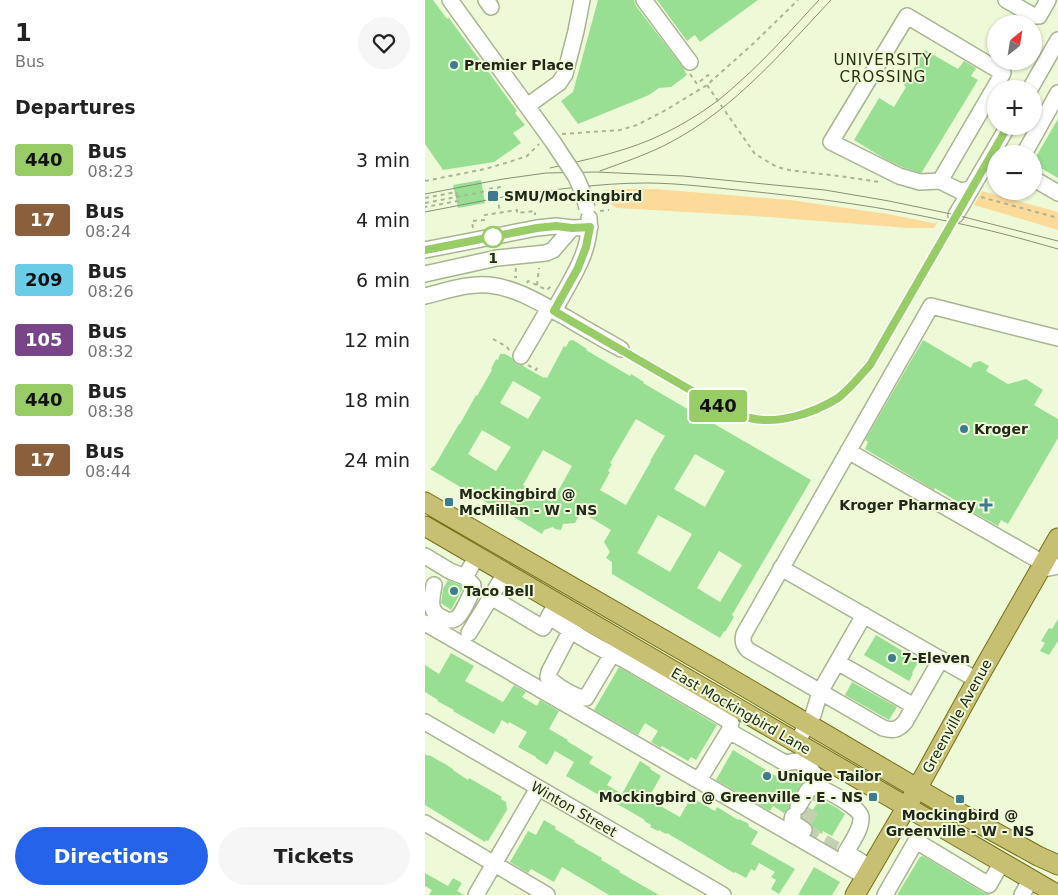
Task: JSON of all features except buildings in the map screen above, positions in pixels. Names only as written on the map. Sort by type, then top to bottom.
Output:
[{"type":"main road","name":"East Mockingbird Lane","points":[[425,502],[808,723],[917,789],[1038,856],[1058,865]]},
{"type":"main road","name":"East Mockingbird Lane","points":[[425,526],[505,572],[575,623],[674,680],[733,721],[800,751],[907,807],[1002,862],[1027,887],[1058,895]]},
{"type":"main road","name":"Greenville Avenue","points":[[855,895],[907,807],[977,680],[1047,566],[1058,538]]},
{"type":"main road","points":[[553,607],[563,582]]},
{"type":"main road","points":[[674,680],[687,653]]},
{"type":"street","points":[[527,106],[559,83],[565,74],[582,0]]},
{"type":"street","points":[[644,0],[690,62]]},
{"type":"street","points":[[1007,0],[1034,16],[1039,16],[1048,0]]},
{"type":"street","points":[[454,1],[576,177],[593,210],[588,211],[590,227],[586,247],[578,268],[521,356]]},
{"type":"street","points":[[975,193],[960,191],[941,182],[920,182],[899,176],[831,142],[907,16],[1003,73],[999,80]]},
{"type":"street","points":[[1035,80],[1058,42]]},
{"type":"street","points":[[1029,145],[1058,93]]},
{"type":"street","points":[[941,182],[987,102]]},
{"type":"street","points":[[956,215],[975,193],[987,169]]},
{"type":"street","points":[[1042,184],[1058,193]]},
{"type":"street","points":[[425,250],[537,228],[556,226],[572,228],[590,227]]},
{"type":"street","points":[[425,274],[497,258],[553,250],[572,228]]},
{"type":"street","points":[[425,296],[472,286],[488,285],[505,288],[522,294],[621,349]]},
{"type":"street","points":[[941,659],[905,722],[899,728],[891,731],[748,650],[742,640],[781,568],[931,306],[1058,338]]},
{"type":"street","points":[[848,451],[1047,566]]},
{"type":"street","points":[[425,556],[465,578],[473,584],[473,589],[459,616],[448,620],[434,613],[431,603],[430,582],[438,585],[442,584],[451,571]]},
{"type":"street","points":[[465,578],[477,556]]},
{"type":"street","points":[[781,568],[977,680]]},
{"type":"street","points":[[469,634],[505,572]]},
{"type":"street","points":[[491,598],[543,628],[553,607]]},
{"type":"street","points":[[817,786],[815,774],[800,751],[820,692],[864,615]]},
{"type":"street","points":[[425,623],[699,780],[869,872]]},
{"type":"street","points":[[575,623],[548,677],[580,698],[586,698],[616,647]]},
{"type":"street","points":[[837,662],[914,706]]},
{"type":"street","points":[[699,780],[733,721]]},
{"type":"street","name":"Winton Street","points":[[425,722],[723,895]]},
{"type":"street","points":[[817,786],[857,809],[861,816],[859,828],[846,852],[869,872]]},
{"type":"street","points":[[804,830],[792,820],[808,790],[817,786]]},
{"type":"street","points":[[476,895],[538,788]]},
{"type":"street","points":[[425,823],[547,895]]},
{"type":"street","points":[[885,895],[916,841],[989,885],[1002,862]]},
{"type":"path","points":[[425,181],[485,169],[509,162],[527,156],[551,140],[637,126],[707,85],[798,0]]},
{"type":"path","points":[[693,78],[697,84],[708,75],[712,81]]},
{"type":"path","points":[[707,85],[755,154],[777,167],[884,183]]},
{"type":"path","points":[[425,203],[501,187]]},
{"type":"path","points":[[488,190],[490,196],[497,194],[500,213]]},
{"type":"path","points":[[425,198],[456,192],[458,201],[425,207]]},
{"type":"path","points":[[975,193],[1058,218]]},
{"type":"path","points":[[473,228],[472,222],[485,220],[485,215],[517,210],[517,214],[535,211],[535,215]]},
{"type":"path","points":[[593,210],[609,210]]},
{"type":"path","points":[[537,285],[540,264]]},
{"type":"path","points":[[516,266],[515,277],[528,281]]},
{"type":"path","points":[[547,290],[556,279]]},
{"type":"shaded area","points":[[655,189],[790,200],[888,214],[933,223],[938,222],[934,228],[908,228],[617,208],[613,206],[602,191]]},
{"type":"shaded area","points":[[982,191],[987,192],[987,200],[1015,200],[1058,212],[1058,230],[974,205]]},
{"type":"tunnel","points":[[823,789],[804,823],[804,830],[836,849],[846,852]]},
{"type":"tram line","points":[[550,168],[609,154],[639,144],[653,139],[694,117],[720,99],[747,75],[779,44],[819,0]]},
{"type":"tram line","points":[[600,171],[663,146],[716,113],[757,78],[831,0]]},
{"type":"tram line","points":[[425,194],[546,173],[596,172],[683,176],[825,190],[889,201],[956,215],[1058,241]]},
{"type":"tram line","points":[[507,196],[577,187],[629,183],[697,186],[875,207],[978,228],[1058,249]]},
{"type":"tram line","points":[[425,212],[513,195]]},
{"type":"bus line","name":"440","points":[[425,250],[537,228],[556,226],[572,228],[590,227],[586,247],[578,268],[554,311],[735,414],[751,419],[770,420],[795,416],[816,409],[839,397],[870,365],[1003,135]]},
{"type":"place","name":"Premier Place","points":[[454,65]]},
{"type":"place","name":"SMU/Mockingbird","points":[[493,196]]},
{"type":"place","name":"1","points":[[493,237]]},
{"type":"place","name":"Kroger","points":[[964,429]]},
{"type":"place","name":"Mockingbird @ McMillan - W - NS","points":[[449,502]]},
{"type":"place","name":"Kroger Pharmacy","points":[[986,505]]},
{"type":"place","name":"Taco Bell","points":[[454,591]]},
{"type":"place","name":"7-Eleven","points":[[892,658]]},
{"type":"place","name":"Unique Tailor","points":[[767,776]]},
{"type":"place","name":"Mockingbird @ Greenville - E - NS","points":[[873,797]]},
{"type":"place","name":"Mockingbird @ Greenville - W - NS","points":[[960,799]]},
{"type":"district","name":"UNIVERSITY CROSSING","points":[[883,68]]}]
